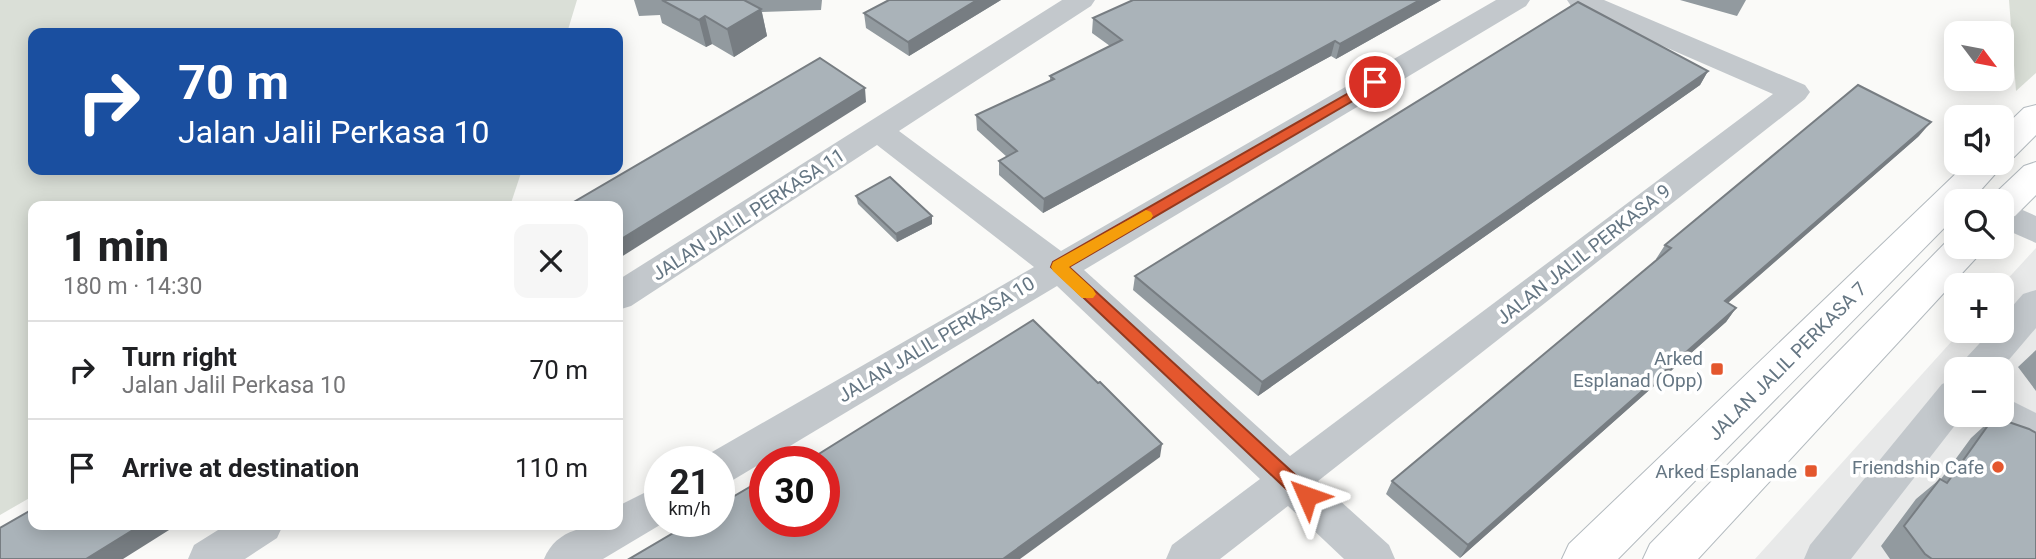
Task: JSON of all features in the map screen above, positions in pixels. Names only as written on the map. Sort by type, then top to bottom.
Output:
[{"type":"street","name":"JALAN JALIL PERKASA 11","points":[[623,294],[1081,0]]},
{"type":"street","name":"JALAN JALIL PERKASA 10","points":[[735,459],[1516,0]]},
{"type":"street","name":"JALAN JALIL PERKASA 9","points":[[1187,559],[1795,92],[1581,0]]},
{"type":"street","points":[[2014,137],[2036,116]]},
{"type":"street","points":[[878,130],[1058,267],[1374,559]]},
{"type":"street","points":[[2014,195],[2036,174]]},
{"type":"street","name":"JALAN JALIL PERKASA 7","points":[[1586,559],[1976,175]]},
{"type":"street","points":[[2014,219],[2036,231]]},
{"type":"street","points":[[1667,559],[1953,259]]},
{"type":"street","points":[[1990,357],[2036,304]]},
{"type":"street","points":[[1825,559],[1944,410]]},
{"type":"street","points":[[2014,419],[2036,433]]},
{"type":"street","points":[[623,525],[644,512]]},
{"type":"street","points":[[209,559],[254,530]]},
{"type":"street","points":[[565,559],[614,530]]},
{"type":"shaded area","points":[[0,0],[577,0],[569,28],[28,28],[28,175],[520,175],[512,201],[28,201],[28,499],[0,515]]},
{"type":"shaded area","points":[[2009,0],[2036,0],[2036,73],[2016,91],[2014,21],[2011,21]]},
{"type":"shaded area","points":[[2036,248],[2036,559],[1755,559],[1950,343],[2014,343],[2013,273]]},
{"type":"building","points":[[662,0],[744,0],[761,9],[727,29],[705,16],[699,20]]},
{"type":"building","points":[[889,0],[977,0],[908,42],[864,13]]},
{"type":"building","points":[[1133,0],[1420,0],[1340,44],[1335,41],[1044,199],[999,161],[1017,151],[976,115],[1054,79],[1050,76],[1122,40],[1093,18]]},
{"type":"building","points":[[1578,2],[1708,71],[1262,382],[1135,276]]},
{"type":"building","points":[[820,58],[865,88],[623,238],[623,201],[576,201]]},
{"type":"building","points":[[1858,85],[1931,122],[1725,301],[1736,308],[1468,545],[1392,481],[1671,248],[1665,245]]},
{"type":"building","points":[[890,177],[932,216],[896,234],[856,196]]},
{"type":"building","points":[[1033,320],[1162,444],[1003,559],[629,559],[666,537],[735,537],[735,496],[749,487],[749,537],[840,537],[840,446],[832,446]]},
{"type":"building","points":[[2014,424],[2036,433],[2036,559],[1932,559],[1925,554],[1904,526],[1940,479],[1947,483],[1987,427],[2014,427]]},
{"type":"building","points":[[28,512],[28,530],[133,530],[86,559],[0,559],[0,528]]},
{"type":"slow traffic","points":[[1088,294],[1058,267],[1146,216]]},
{"type":"place","name":"Arked Esplanad (Opp)","points":[[1717,369]]},
{"type":"place","name":"Friendship Cafe","points":[[1998,467]]},
{"type":"place","name":"Arked Esplanade","points":[[1811,471]]},
{"type":"route","points":[[1307,496],[1058,267],[1375,82]]}]
